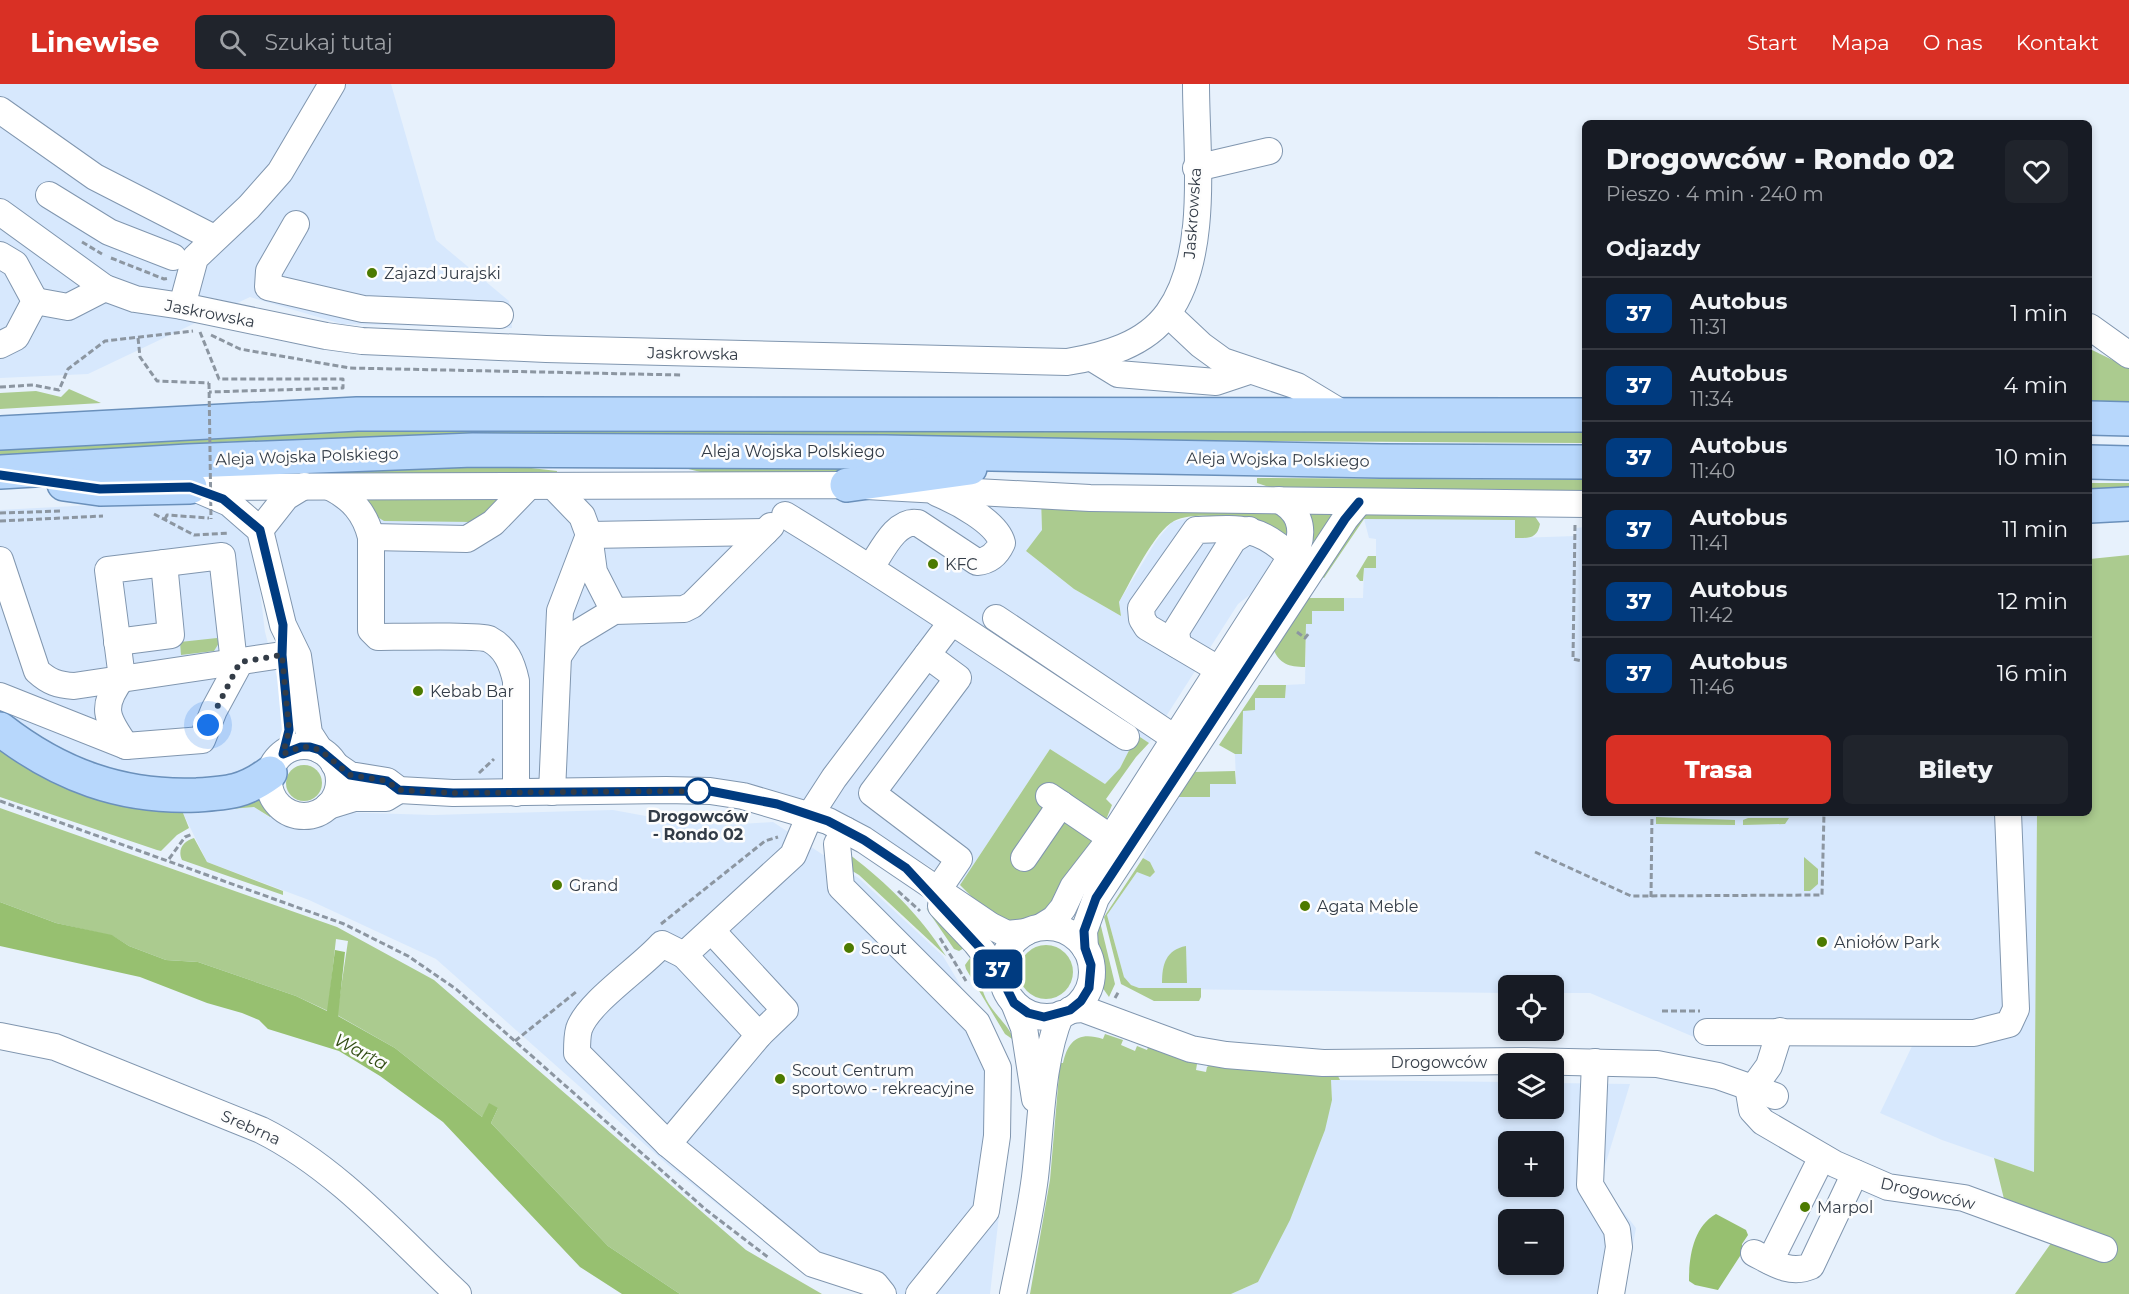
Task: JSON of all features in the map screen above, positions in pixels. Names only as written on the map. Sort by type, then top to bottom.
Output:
[{"type":"main road","points":[[0,433],[357,414],[1582,415]]},
{"type":"main road","points":[[2092,418],[2129,419]]},
{"type":"main road","name":"Aleja Wojska Polskiego","points":[[0,474],[360,453],[473,450],[1045,454],[1381,461],[1582,462]]},
{"type":"main road","points":[[847,485],[948,473],[1045,454]]},
{"type":"main road","points":[[2092,462],[2129,463]]},
{"type":"main road","points":[[0,474],[100,489],[190,487]]},
{"type":"main road","points":[[2092,506],[2129,504]]},
{"type":"main road","points":[[0,729],[40,756],[85,778],[149,795],[240,791],[253,786],[277,764]]},
{"type":"street","points":[[182,306],[195,258],[249,207],[280,172],[332,84]]},
{"type":"street","name":"Jaskrowska","points":[[0,212],[105,288],[135,300],[182,306],[362,341],[546,349],[1026,363],[1067,362],[1092,358],[1137,340],[1167,314],[1181,289],[1191,258],[1196,206],[1196,84]]},
{"type":"street","points":[[0,110],[95,177],[214,238]]},
{"type":"street","points":[[1196,168],[1269,151]]},
{"type":"street","points":[[49,195],[109,232],[173,257]]},
{"type":"street","points":[[109,232],[131,197]]},
{"type":"street","points":[[256,322],[268,287],[269,271],[296,224]]},
{"type":"street","points":[[0,255],[15,264],[35,301]]},
{"type":"street","points":[[268,287],[363,309],[500,315]]},
{"type":"street","points":[[35,301],[68,307],[105,288]]},
{"type":"street","points":[[0,345],[16,337],[35,301]]},
{"type":"street","points":[[1167,314],[1208,351],[1223,361],[1297,386],[1345,415]]},
{"type":"street","points":[[2092,328],[2129,355]]},
{"type":"street","points":[[1092,358],[1118,374],[1216,382],[1250,371]]},
{"type":"street","points":[[626,450],[711,486]]},
{"type":"street","points":[[190,487],[847,485],[1099,498],[1359,502],[1582,515]]},
{"type":"street","points":[[260,530],[286,498],[304,486]]},
{"type":"street","points":[[559,655],[571,637],[614,611],[684,609],[692,605],[785,514],[791,502],[790,486]]},
{"type":"street","points":[[190,487],[223,499],[260,530],[283,625],[298,656],[309,733],[338,773],[338,791],[328,806]]},
{"type":"street","points":[[330,487],[343,493],[362,512],[371,537],[371,630],[378,637],[488,638],[504,650],[516,681],[516,793]]},
{"type":"street","points":[[371,537],[467,539],[493,523],[528,487]]},
{"type":"street","points":[[554,487],[582,516],[589,535],[594,572],[614,611]]},
{"type":"street","points":[[871,567],[900,527],[912,522],[918,523],[977,562],[990,559],[999,551],[1002,543],[995,529],[955,501],[931,491]]},
{"type":"street","points":[[1039,1129],[1027,1044],[1014,1003],[1005,990],[1002,976],[1003,958],[1012,943],[1054,919],[1063,908],[1073,887],[1111,838],[1298,546],[1301,529],[1295,513],[1279,500]]},
{"type":"street","points":[[1013,1294],[1027,1227],[1054,1032],[1066,1012],[1081,1001],[1089,988],[1092,974],[1085,948],[1084,931],[1096,898],[1345,519],[1359,502]]},
{"type":"street","points":[[785,514],[871,567],[951,623],[1126,737]]},
{"type":"street","points":[[1218,669],[1147,627],[1142,619],[1141,608],[1196,530],[1249,530],[1274,540],[1291,557]]},
{"type":"street","points":[[1178,645],[1176,631],[1233,540],[1249,530]]},
{"type":"street","points":[[589,535],[765,532]]},
{"type":"street","points":[[552,792],[560,611],[589,535]]},
{"type":"street","points":[[0,549],[7,548],[45,666],[58,673],[119,666],[237,663],[282,655]]},
{"type":"street","points":[[0,696],[126,746],[202,740],[237,663],[222,556],[108,570],[119,666],[107,704],[108,718],[126,746]]},
{"type":"street","points":[[0,560],[37,671],[47,680],[60,686],[119,666],[171,635],[164,563]]},
{"type":"street","points":[[996,618],[1176,739]]},
{"type":"street","points":[[684,955],[793,855],[810,815],[834,778],[951,623]]},
{"type":"street","points":[[283,625],[282,655],[289,730],[277,764],[272,795],[287,812],[308,816],[328,806],[354,798],[386,798],[399,790],[516,793],[710,791],[743,796],[810,815],[845,830],[1007,934],[1033,929],[1058,928],[1073,935],[1085,948]]},
{"type":"street","points":[[927,655],[958,678],[872,793],[959,860],[938,890]]},
{"type":"street","points":[[277,764],[301,747],[327,757],[350,775],[387,781],[399,790]]},
{"type":"street","points":[[1024,858],[1055,800],[1111,838]]},
{"type":"street","points":[[1707,1032],[1974,1033],[2009,1024],[2016,1009],[2008,816]]},
{"type":"street","points":[[845,830],[837,844],[841,886],[977,1023],[998,1068],[997,1136],[986,1211],[919,1294]]},
{"type":"street","points":[[906,868],[976,943],[1002,976]]},
{"type":"street","points":[[668,1144],[759,1035],[784,1010],[712,931]]},
{"type":"street","points":[[759,1035],[684,955],[662,944],[647,962],[596,1005],[579,1029],[577,1053],[668,1144],[813,1263],[874,1284],[883,1294]]},
{"type":"street","name":"Drogowców","points":[[1092,974],[1097,988],[1111,1005],[1166,1041]]},
{"type":"street","points":[[1014,1003],[1028,1013],[1044,1017],[1066,1012]]},
{"type":"street","name":"Drogowców","points":[[1066,1012],[1083,1009],[1166,1041],[1191,1049],[1226,1055],[1323,1063],[1595,1062],[1657,1064],[1718,1076],[1759,1090],[1752,1110],[1763,1122],[1822,1157],[1856,1173],[1888,1187],[1964,1198],[2104,1249]]},
{"type":"street","points":[[1759,1090],[1780,1031]]},
{"type":"street","name":"Srebrna","points":[[0,1036],[55,1047],[261,1130],[292,1145],[335,1179],[458,1294]]},
{"type":"street","points":[[1595,1062],[1590,1185],[1617,1230],[1619,1247],[1611,1294]]},
{"type":"street","points":[[1822,1157],[1762,1257],[1799,1271],[1811,1266],[1856,1173]]},
{"type":"path","points":[[0,387],[33,385],[59,390],[68,369],[101,344],[199,331],[219,379],[343,379],[343,388],[209,392]]},
{"type":"path","points":[[138,338],[140,357],[158,381],[209,383],[211,519],[166,515],[165,519]]},
{"type":"path","points":[[146,513],[159,516]]},
{"type":"path","points":[[0,521],[112,515]]},
{"type":"path","points":[[1582,515],[1573,525],[1573,658],[1582,661]]},
{"type":"path","points":[[1293,630],[1305,638],[1309,633]]},
{"type":"path","points":[[0,801],[169,859],[344,924],[408,956],[437,975],[705,1209],[758,1251],[774,1260]]},
{"type":"path","points":[[1651,897],[1652,816]]},
{"type":"path","points":[[1535,852],[1631,897],[1822,895],[1824,816]]},
{"type":"path","points":[[169,859],[185,837],[192,834]]},
{"type":"path","points":[[1114,1000],[1119,991]]},
{"type":"shaded area","points":[[0,84],[391,84],[436,240],[509,301],[512,328],[342,324],[250,297],[88,374],[0,378]]},
{"type":"shaded area","points":[[2092,350],[2129,368],[2129,404],[2092,403]]},
{"type":"shaded area","points":[[69,389],[101,403],[0,409],[0,393],[36,391],[61,397]]},
{"type":"shaded area","points":[[353,428],[1308,429],[1582,432],[1582,443],[425,436],[221,442],[0,459],[0,448]]},
{"type":"shaded area","points":[[498,464],[557,471],[557,477],[203,474]]},
{"type":"shaded area","points":[[672,465],[917,468],[918,470],[717,476]]},
{"type":"shaded area","points":[[1257,478],[1582,480],[1582,495],[1284,492],[1257,483]]},
{"type":"shaded area","points":[[2092,483],[2129,483],[2129,490],[2092,492]]},
{"type":"shaded area","points":[[585,495],[1041,499],[1042,531],[1026,551],[1074,589],[1121,616],[1119,602],[1156,541],[1172,522],[1199,516],[1248,516],[1267,522],[1289,538],[1261,586],[1238,604],[1149,743],[1137,735],[1120,768],[1105,784],[1050,749],[960,885],[858,823],[778,795],[476,782],[361,773],[320,741],[272,545],[275,518],[306,497],[499,504]]},
{"type":"shaded area","points":[[360,496],[479,496],[496,500],[499,504],[474,522],[384,521],[374,515]]},
{"type":"shaded area","points":[[205,499],[231,512],[250,539],[257,566],[265,632],[280,689],[284,725],[279,742],[258,771],[186,786],[88,766],[0,712],[0,510]]},
{"type":"shaded area","points":[[1041,499],[1278,512],[1287,520],[1289,538],[1264,523],[1249,518],[1197,516],[1174,521],[1159,535],[1136,570],[1119,602],[1121,616],[1074,589],[1026,551],[1042,530]]},
{"type":"shaded area","points":[[1341,508],[1295,581],[1313,532],[1304,510]]},
{"type":"shaded area","points":[[1363,512],[1532,512],[1540,524],[1537,533],[1532,537],[1515,538],[1515,520],[1364,519],[1324,578],[1321,576]]},
{"type":"shaded area","points":[[1364,519],[1515,520],[1515,538],[1576,536],[1576,528],[1582,527],[1582,816],[2037,816],[2034,1172],[1942,1140],[1880,1113],[1915,1040],[1694,1037],[1590,993],[1564,993],[1564,975],[1498,975],[1498,993],[1162,989],[1139,988],[1131,985],[1124,977],[1107,915],[1137,872],[1153,875],[1155,872],[1150,862],[1143,858],[1154,833],[1178,797],[1210,797],[1210,784],[1236,784],[1235,754],[1242,753],[1243,710],[1255,698],[1285,698],[1286,685],[1305,684],[1306,624],[1312,611],[1344,611],[1344,598],[1363,598],[1364,568],[1376,568],[1376,539],[1369,538]]},
{"type":"shaded area","points":[[2129,555],[2129,1294],[2015,1294],[2054,1239],[2000,1216],[2004,1199],[1994,1158],[2034,1172],[2037,816],[2092,816],[2092,559]]},
{"type":"shaded area","points":[[1368,556],[1376,556],[1376,568],[1364,568],[1363,581],[1360,581],[1356,576]]},
{"type":"shaded area","points":[[1344,598],[1344,611],[1312,611],[1312,624],[1306,624],[1305,667],[1289,665],[1278,658],[1273,648],[1301,600]]},
{"type":"shaded area","points":[[217,638],[219,643],[214,651],[181,655],[180,642]]},
{"type":"shaded area","points":[[1259,685],[1286,685],[1285,698],[1255,698],[1255,710],[1243,711],[1242,754],[1235,754],[1219,745]]},
{"type":"shaded area","points":[[1137,735],[1149,743],[1106,799],[1112,805],[1097,842],[1049,915],[1014,926],[982,907],[960,885],[1050,749],[1105,784],[1120,768]]},
{"type":"shaded area","points":[[0,743],[18,756],[250,796],[264,803],[273,812],[270,817],[254,807],[183,813],[189,828],[177,835],[161,851],[157,850],[0,797]]},
{"type":"shaded area","points":[[304,765],[317,770],[322,783],[317,796],[304,801],[291,796],[286,783],[291,770]]},
{"type":"shaded area","points":[[1235,771],[1236,784],[1210,784],[1210,797],[1178,797],[1154,833],[1182,777],[1194,772]]},
{"type":"shaded area","points":[[254,807],[269,817],[273,812],[286,823],[308,826],[336,812],[433,815],[613,810],[673,821],[726,825],[773,822],[860,879],[943,956],[1009,1067],[1009,1128],[990,1294],[861,1294],[772,1248],[668,1165],[436,959],[309,900],[207,862],[183,813]]},
{"type":"shaded area","points":[[0,808],[337,927],[434,980],[746,1250],[822,1294],[680,1294],[608,1246],[491,1123],[498,1108],[482,1117],[395,1048],[337,1015],[348,941],[336,939],[328,1011],[296,996],[198,962],[166,960],[129,946],[113,936],[56,923],[0,902]]},
{"type":"shaded area","points":[[1656,817],[1735,820],[1735,825],[1656,824]]},
{"type":"shaded area","points":[[1789,818],[1785,824],[1743,825],[1743,820]]},
{"type":"shaded area","points":[[194,838],[207,862],[283,891],[283,895],[182,860],[180,852],[182,846]]},
{"type":"shaded area","points":[[849,854],[902,900],[946,956],[859,875],[849,869]]},
{"type":"shaded area","points":[[1804,857],[1818,869],[1818,884],[1810,891],[1804,891]]},
{"type":"shaded area","points":[[1143,858],[1150,862],[1155,872],[1150,877],[1137,872],[1107,915],[1124,977],[1131,985],[1139,988],[1201,988],[1199,1001],[1154,1001],[1121,984],[1104,917]]},
{"type":"shaded area","points":[[926,908],[966,947],[959,951],[954,949]]},
{"type":"shaded area","points":[[1099,918],[1115,984],[1109,997],[1102,987],[1092,941]]},
{"type":"shaded area","points":[[1041,945],[1051,945],[1061,949],[1069,957],[1073,972],[1069,987],[1061,995],[1051,999],[1041,999],[1031,995],[1023,987],[1019,977],[1019,967],[1023,957],[1031,949]]},
{"type":"shaded area","points":[[1186,946],[1187,983],[1162,983],[1166,959],[1174,951]]},
{"type":"shaded area","points":[[973,954],[986,999],[1015,1041],[1005,1034],[966,969],[965,965]]},
{"type":"shaded area","points":[[1105,1034],[1123,1040],[1121,1045],[1135,1051],[1137,1046],[1147,1050],[1149,1045],[1192,1058],[1197,1064],[1196,1070],[1206,1072],[1207,1067],[1213,1063],[1336,1072],[1340,1080],[1331,1080],[1332,1100],[1325,1130],[1290,1220],[1258,1282],[1231,1294],[1030,1294],[1050,1180],[1060,1063],[1063,1063],[1068,1048],[1076,1039],[1087,1036],[1103,1039]]},
{"type":"shaded area","points":[[1331,1080],[1498,1082],[1498,1119],[1564,1119],[1564,1083],[1630,1084],[1600,1182],[1636,1228],[1624,1294],[1231,1294],[1258,1282],[1332,1100]]},
{"type":"water","name":"Warta","points":[[0,902],[56,923],[112,935],[129,946],[166,960],[198,962],[296,996],[327,1011],[335,950],[345,952],[338,1016],[395,1048],[482,1117],[489,1103],[498,1108],[491,1123],[608,1246],[680,1294],[622,1294],[580,1267],[443,1122],[380,1076],[339,1051],[268,1029],[259,1020],[242,1013],[207,1003],[140,977],[0,946]]},
{"type":"water","points":[[1716,1214],[1746,1230],[1748,1235],[1742,1244],[1742,1253],[1718,1290],[1695,1285],[1689,1281],[1691,1253],[1697,1235],[1708,1220]]},
{"type":"bus line","name":"37","points":[[0,475],[100,489],[190,487],[223,499],[260,530],[283,625],[282,655],[289,730],[283,754],[301,747],[320,750],[350,775],[387,781],[399,790],[453,793],[710,791],[777,804],[828,821],[864,840],[906,868],[994,963],[1002,976],[1005,990],[1014,1003],[1028,1013],[1044,1017],[1070,1010],[1081,1001],[1089,988],[1092,974],[1085,948],[1084,931],[1096,898],[1345,519],[1359,502]]},
{"type":"place","name":"Zajazd Jurajski","points":[[372,273]]},
{"type":"place","name":"KFC","points":[[933,564]]},
{"type":"place","name":"Kebab Bar","points":[[418,691]]},
{"type":"place","name":"Drogowców - Rondo 02","points":[[698,791]]},
{"type":"place","name":"Grand","points":[[557,885]]},
{"type":"place","name":"Agata Meble","points":[[1305,906]]},
{"type":"place","name":"Aniołów Park","points":[[1822,942]]},
{"type":"place","name":"Scout","points":[[849,948]]},
{"type":"place","name":"Scout Centrum sportowo - rekreacyjne","points":[[780,1079]]},
{"type":"place","name":"Marpol","points":[[1805,1207]]},
{"type":"route","points":[[208,725],[240,662],[282,655],[289,720],[288,737],[283,754],[301,747],[320,750],[350,775],[387,781],[399,790],[453,793],[698,791]]}]
